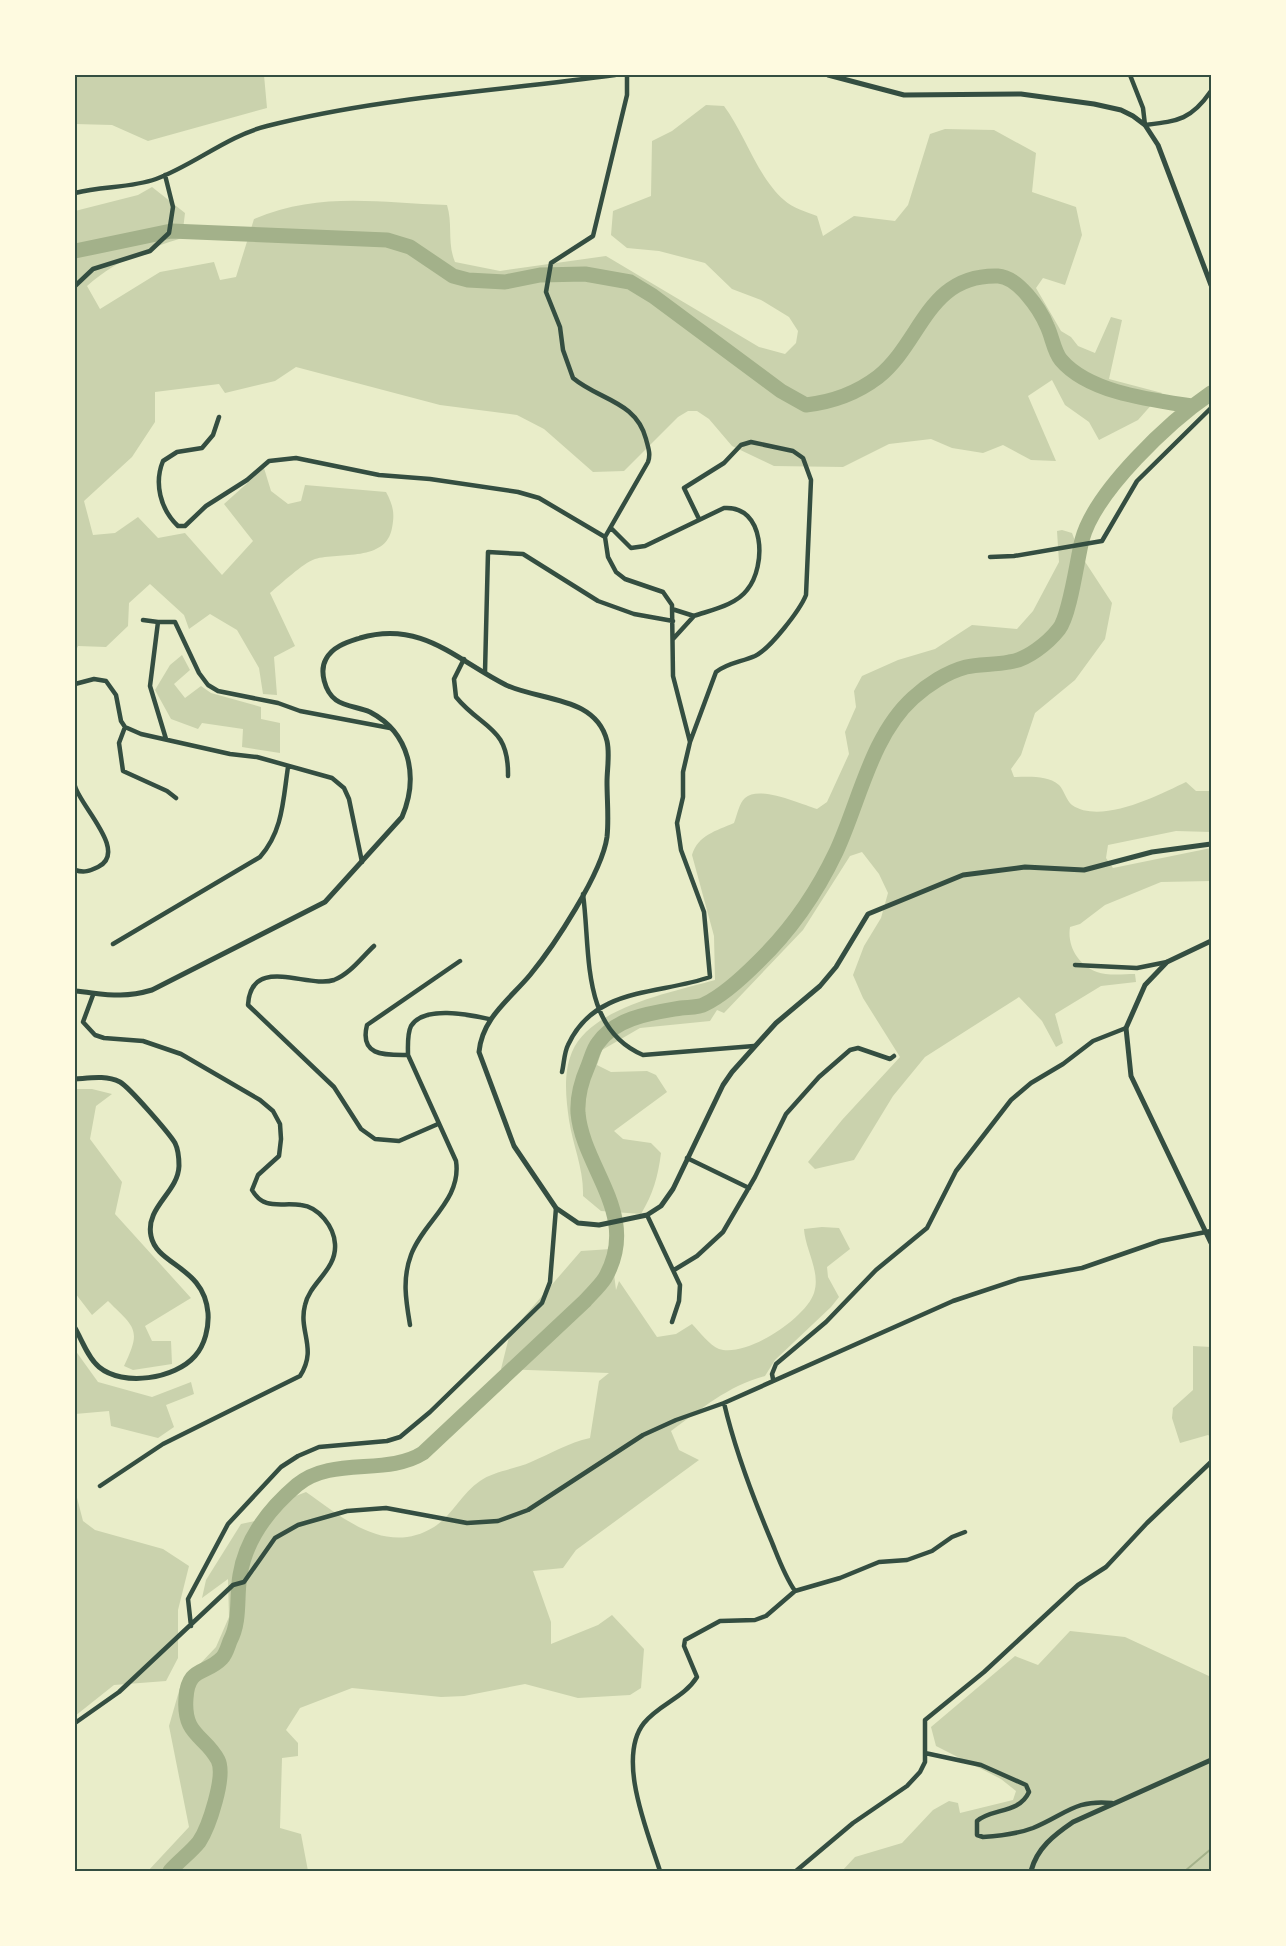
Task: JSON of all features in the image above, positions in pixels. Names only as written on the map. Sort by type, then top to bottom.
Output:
[{"type":"street","points":[[75,193],[101,186],[135,185],[165,175],[243,135],[264,127],[318,115],[615,75]]},
{"type":"street","points":[[627,75],[627,95],[593,236],[560,255],[549,267],[546,292],[560,327],[563,350],[573,378],[629,409],[637,417],[647,441],[648,462],[605,537],[608,557],[616,572],[625,579],[663,592],[672,609],[673,676],[690,742]]},
{"type":"street","points":[[828,75],[904,95],[1021,94],[1121,110],[1145,125],[1158,145],[1211,285]]},
{"type":"street","points":[[1130,75],[1143,108],[1145,125]]},
{"type":"street","points":[[1145,125],[1175,122],[1187,117],[1196,111],[1211,91]]},
{"type":"street","points":[[75,286],[93,269],[150,251],[169,233],[173,207],[165,175]]},
{"type":"street","points":[[990,557],[1071,548],[1102,541],[1137,481],[1211,408]]},
{"type":"street","points":[[219,417],[213,435],[202,448],[177,452],[163,461],[158,480],[160,494],[171,520],[178,526],[185,526],[206,506],[247,480],[269,461],[296,458],[379,475],[430,479],[518,492],[539,498],[605,537]]},
{"type":"street","points":[[562,1072],[568,1045],[597,1010],[624,996],[691,984],[710,977],[704,912],[681,850],[677,823],[682,797],[683,772],[690,742],[716,672],[724,666],[757,656],[802,605],[806,595],[811,480],[803,458],[793,451],[759,442],[741,445],[724,463],[684,488],[699,519]]},
{"type":"street","points":[[610,528],[631,548],[645,546],[724,508],[733,507],[745,511],[753,519],[756,527],[758,560],[753,581],[746,592],[733,601],[694,616],[673,639]]},
{"type":"street","points":[[485,672],[488,552],[523,554],[598,601],[634,614],[673,621]]},
{"type":"street","points":[[672,609],[694,616]]},
{"type":"street","points":[[143,620],[175,622],[199,673],[208,685],[218,691],[278,702],[300,711],[390,728]]},
{"type":"street","points":[[158,622],[150,686],[166,739]]},
{"type":"street","points":[[75,991],[93,995],[131,996],[152,990],[325,902],[402,817],[409,802],[412,774],[408,755],[402,742],[390,728],[368,711],[335,699],[325,686],[323,669],[326,659],[335,649],[367,636],[411,635],[443,646],[485,672],[525,692],[570,703],[587,711],[602,727],[607,742],[607,837],[597,867],[540,963],[489,1019],[480,1038],[479,1052],[514,1146],[555,1208],[578,1222],[599,1225],[624,1221],[647,1215],[661,1206],[673,1189],[723,1084],[753,1046],[820,986],[836,967],[863,920],[883,906],[963,875],[1025,867],[1084,870],[1152,852],[1211,844]]},
{"type":"street","points":[[464,659],[454,679],[456,697],[500,737],[508,756],[508,776]]},
{"type":"street","points":[[75,684],[94,679],[106,681],[113,687],[121,721],[125,727],[230,754],[257,757],[332,778],[344,788],[349,799],[362,862]]},
{"type":"street","points":[[125,727],[119,743],[123,771],[167,791],[176,798]]},
{"type":"street","points":[[113,944],[260,857],[272,843],[279,826],[288,767]]},
{"type":"street","points":[[75,786],[79,799],[108,842],[108,855],[102,865],[89,871],[75,870]]},
{"type":"street","points":[[583,894],[597,1010],[617,1038],[629,1048],[643,1055],[753,1046]]},
{"type":"street","points":[[1075,965],[1137,968],[1167,962],[1211,940]]},
{"type":"street","points":[[374,946],[344,975],[332,981],[267,978],[256,984],[249,993],[248,1005],[334,1087],[361,1129],[375,1139],[399,1142],[438,1125]]},
{"type":"street","points":[[408,1055],[380,1055],[368,1046],[365,1034],[368,1025],[460,960]]},
{"type":"street","points":[[1167,962],[1144,985],[1126,1028],[1131,1076],[1209,1232],[1211,1243]]},
{"type":"street","points":[[93,995],[83,1022],[95,1035],[104,1038],[143,1041],[181,1054],[260,1100],[273,1112],[280,1124],[279,1156],[258,1175],[252,1190],[258,1200],[267,1204],[302,1205],[313,1210],[326,1220],[333,1233],[335,1247],[332,1263],[310,1292],[304,1308],[310,1354],[307,1366],[300,1376],[163,1444],[100,1486]]},
{"type":"street","points":[[410,1325],[405,1287],[411,1255],[422,1234],[456,1185],[456,1161],[408,1055],[408,1036],[412,1025],[421,1018],[444,1012],[489,1019]]},
{"type":"street","points":[[773,1379],[776,1364],[826,1322],[876,1270],[927,1228],[956,1171],[1011,1100],[1031,1083],[1063,1064],[1093,1041],[1126,1028]]},
{"type":"street","points":[[674,1270],[697,1256],[723,1232],[749,1188],[786,1114],[819,1077],[850,1050],[858,1048],[890,1059],[894,1056]]},
{"type":"street","points":[[75,1079],[94,1077],[122,1083],[175,1143],[179,1166],[176,1181],[154,1212],[150,1223],[151,1237],[157,1248],[198,1283],[206,1298],[208,1314],[208,1328],[195,1357],[177,1370],[156,1376],[127,1378],[111,1374],[97,1366],[75,1328]]},
{"type":"street","points":[[687,1158],[749,1188]]},
{"type":"street","points":[[190,1626],[188,1599],[228,1524],[281,1467],[298,1456],[319,1448],[387,1441],[400,1437],[430,1412],[542,1303],[550,1282],[555,1208]]},
{"type":"street","points":[[647,1215],[680,1285],[679,1301],[672,1322]]},
{"type":"street","points":[[75,1723],[119,1692],[233,1585],[244,1582],[275,1538],[298,1525],[347,1511],[386,1508],[467,1523],[498,1521],[528,1510],[643,1435],[676,1420],[724,1403],[773,1379],[990,1287],[1082,1268],[1160,1241],[1209,1232]]},
{"type":"street","points":[[724,1403],[757,1507],[786,1578],[795,1591]]},
{"type":"street","points":[[796,1871],[853,1823],[907,1786],[920,1772],[926,1753],[925,1720],[998,1660],[1078,1586],[1106,1567],[1147,1523],[1211,1462]]},
{"type":"street","points":[[660,1871],[642,1815],[635,1780],[635,1744],[643,1725],[690,1689],[697,1677],[684,1646],[686,1640],[720,1621],[755,1620],[766,1616],[795,1591],[840,1578],[879,1562],[907,1560],[932,1551],[951,1537],[965,1532]]},
{"type":"street","points":[[926,1753],[981,1765],[1026,1785],[1029,1792],[1020,1804],[982,1817],[977,1821],[977,1835],[982,1837],[1034,1828],[1074,1806],[1095,1801],[1112,1803]]},
{"type":"street","points":[[1031,1871],[1040,1850],[1053,1835],[1073,1822],[1211,1760]]},
{"type":"green space","points":[[75,75],[264,75],[267,108],[148,141],[112,125],[75,124]]},
{"type":"green space","points":[[706,105],[724,106],[759,168],[775,191],[791,205],[817,216],[823,236],[854,216],[895,221],[908,205],[930,134],[945,129],[994,130],[1036,153],[1032,192],[1076,207],[1082,235],[1065,285],[1043,278],[1036,288],[1061,331],[1071,337],[1078,346],[1095,353],[1111,317],[1122,320],[1109,379],[1162,393],[1138,420],[1099,440],[1089,422],[1065,405],[1052,380],[1028,396],[1056,461],[1031,460],[1003,445],[983,453],[952,448],[931,439],[889,444],[843,467],[774,466],[732,446],[709,419],[697,411],[688,411],[678,417],[624,471],[593,472],[544,429],[517,415],[440,405],[296,367],[275,381],[225,393],[219,384],[155,392],[155,422],[132,457],[84,501],[93,535],[115,533],[138,517],[158,538],[185,533],[222,575],[253,541],[224,504],[264,468],[271,491],[288,504],[301,501],[305,485],[386,492],[393,509],[392,528],[388,539],[372,551],[310,561],[270,593],[295,646],[274,657],[277,695],[263,694],[259,668],[237,630],[210,614],[189,629],[184,615],[150,584],[129,603],[128,626],[106,647],[78,646],[75,652],[75,211],[138,195],[152,187],[185,213],[182,238],[132,256],[87,286],[100,309],[160,272],[214,262],[220,280],[236,277],[254,219],[279,210],[326,202],[350,201],[447,205],[451,248],[455,262],[500,271],[606,256],[759,347],[785,354],[796,343],[798,331],[789,317],[761,300],[732,289],[705,263],[659,251],[627,248],[611,235],[613,211],[651,196],[652,141],[672,131]]},
{"type":"green space","points":[[1057,531],[1072,533],[1080,554],[1112,603],[1105,639],[1075,680],[1035,713],[1021,755],[1011,769],[1014,777],[1038,777],[1054,782],[1059,785],[1072,805],[1098,812],[1130,806],[1186,782],[1196,791],[1211,791],[1211,832],[1176,831],[1108,845],[1106,858],[1113,868],[1211,848],[1211,881],[1161,882],[1105,905],[1080,924],[1070,927],[1072,948],[1084,965],[1101,973],[1135,974],[1136,982],[1101,986],[1055,1014],[1063,1043],[1056,1047],[1042,1021],[1019,997],[925,1057],[893,1096],[854,1160],[815,1169],[808,1162],[842,1120],[900,1057],[863,998],[853,975],[864,946],[881,918],[888,893],[879,874],[862,852],[850,856],[803,930],[724,1013],[717,1010],[710,1021],[640,1028],[602,1050],[597,1065],[611,1072],[647,1071],[656,1075],[667,1092],[614,1131],[623,1139],[651,1143],[661,1153],[654,1185],[645,1207],[641,1214],[601,1211],[583,1196],[582,1176],[567,1103],[566,1077],[569,1060],[582,1036],[596,1023],[656,996],[715,980],[714,936],[692,855],[695,848],[708,834],[734,823],[741,803],[751,795],[769,794],[817,809],[827,802],[849,754],[845,732],[856,707],[854,691],[862,676],[898,660],[935,649],[972,625],[1017,629],[1033,611],[1059,562]]},
{"type":"green space","points":[[182,655],[190,670],[174,684],[185,698],[201,686],[211,693],[261,707],[261,719],[280,723],[280,753],[242,747],[243,729],[202,723],[198,729],[171,719],[155,690],[170,665]]},
{"type":"green space","points":[[75,1089],[92,1089],[112,1094],[96,1106],[90,1139],[122,1182],[115,1214],[191,1298],[145,1326],[152,1341],[171,1341],[172,1364],[133,1370],[124,1366],[133,1344],[134,1336],[130,1324],[108,1301],[92,1315],[75,1293]]},
{"type":"green space","points":[[839,1228],[850,1249],[827,1267],[828,1277],[839,1297],[831,1307],[775,1360],[765,1376],[727,1392],[671,1431],[679,1450],[699,1460],[576,1550],[563,1568],[533,1571],[551,1622],[551,1644],[598,1625],[612,1615],[644,1649],[641,1688],[630,1695],[578,1698],[525,1684],[464,1696],[441,1697],[352,1688],[300,1708],[286,1730],[298,1743],[298,1756],[282,1758],[280,1828],[301,1834],[308,1871],[148,1871],[189,1827],[169,1726],[181,1684],[216,1647],[229,1617],[228,1579],[202,1598],[206,1580],[241,1524],[269,1518],[293,1497],[306,1492],[351,1523],[383,1536],[400,1538],[417,1535],[434,1527],[474,1486],[486,1478],[590,1438],[599,1381],[609,1373],[501,1369],[510,1333],[581,1251],[611,1249],[616,1290],[619,1281],[657,1337],[676,1334],[692,1324],[708,1342],[719,1349],[731,1350],[744,1348],[774,1334],[800,1314],[809,1303],[814,1293],[816,1277],[804,1229]]},
{"type":"green space","points":[[1193,1346],[1211,1347],[1211,1437],[1208,1435],[1180,1443],[1172,1418],[1173,1408],[1193,1390]]},
{"type":"green space","points":[[75,1350],[98,1382],[152,1397],[191,1382],[194,1394],[166,1405],[174,1427],[158,1438],[111,1426],[109,1411],[75,1414]]},
{"type":"green space","points":[[75,1490],[83,1521],[95,1530],[163,1549],[189,1566],[178,1610],[178,1658],[166,1681],[114,1685],[75,1716]]},
{"type":"green space","points":[[1070,1631],[1125,1637],[1211,1677],[1211,1871],[842,1871],[855,1857],[902,1843],[933,1810],[949,1801],[958,1803],[960,1813],[1013,1800],[1016,1791],[1001,1779],[936,1746],[931,1727],[1015,1656],[1038,1665]]},
{"type":"waterway","points":[[75,251],[171,231],[387,240],[410,247],[453,276],[468,280],[505,282],[540,275],[585,274],[630,282],[653,296],[781,391],[806,405],[844,396],[870,383],[893,363],[940,298],[955,286],[974,278],[998,276],[1013,282],[1034,303],[1047,326],[1059,357],[1073,371],[1088,380],[1122,393],[1192,406]]},
{"type":"waterway","points":[[170,1871],[196,1846],[203,1835],[212,1814],[220,1777],[218,1760],[191,1728],[188,1720],[187,1688],[194,1676],[216,1663],[226,1652],[236,1625],[243,1561],[254,1536],[269,1514],[287,1494],[311,1476],[343,1468],[393,1464],[423,1453],[585,1301],[605,1278],[614,1255],[617,1234],[614,1213],[589,1154],[578,1113],[581,1083],[596,1045],[614,1027],[635,1018],[699,1006],[712,1000],[740,980],[770,950],[802,910],[829,867],[876,751],[886,731],[899,714],[919,693],[945,676],[966,667],[1016,661],[1037,650],[1059,629],[1067,612],[1082,540],[1102,500],[1118,479],[1156,439],[1211,393]]},
{"type":"waterway","points":[[1185,1871],[1211,1849]]}]
